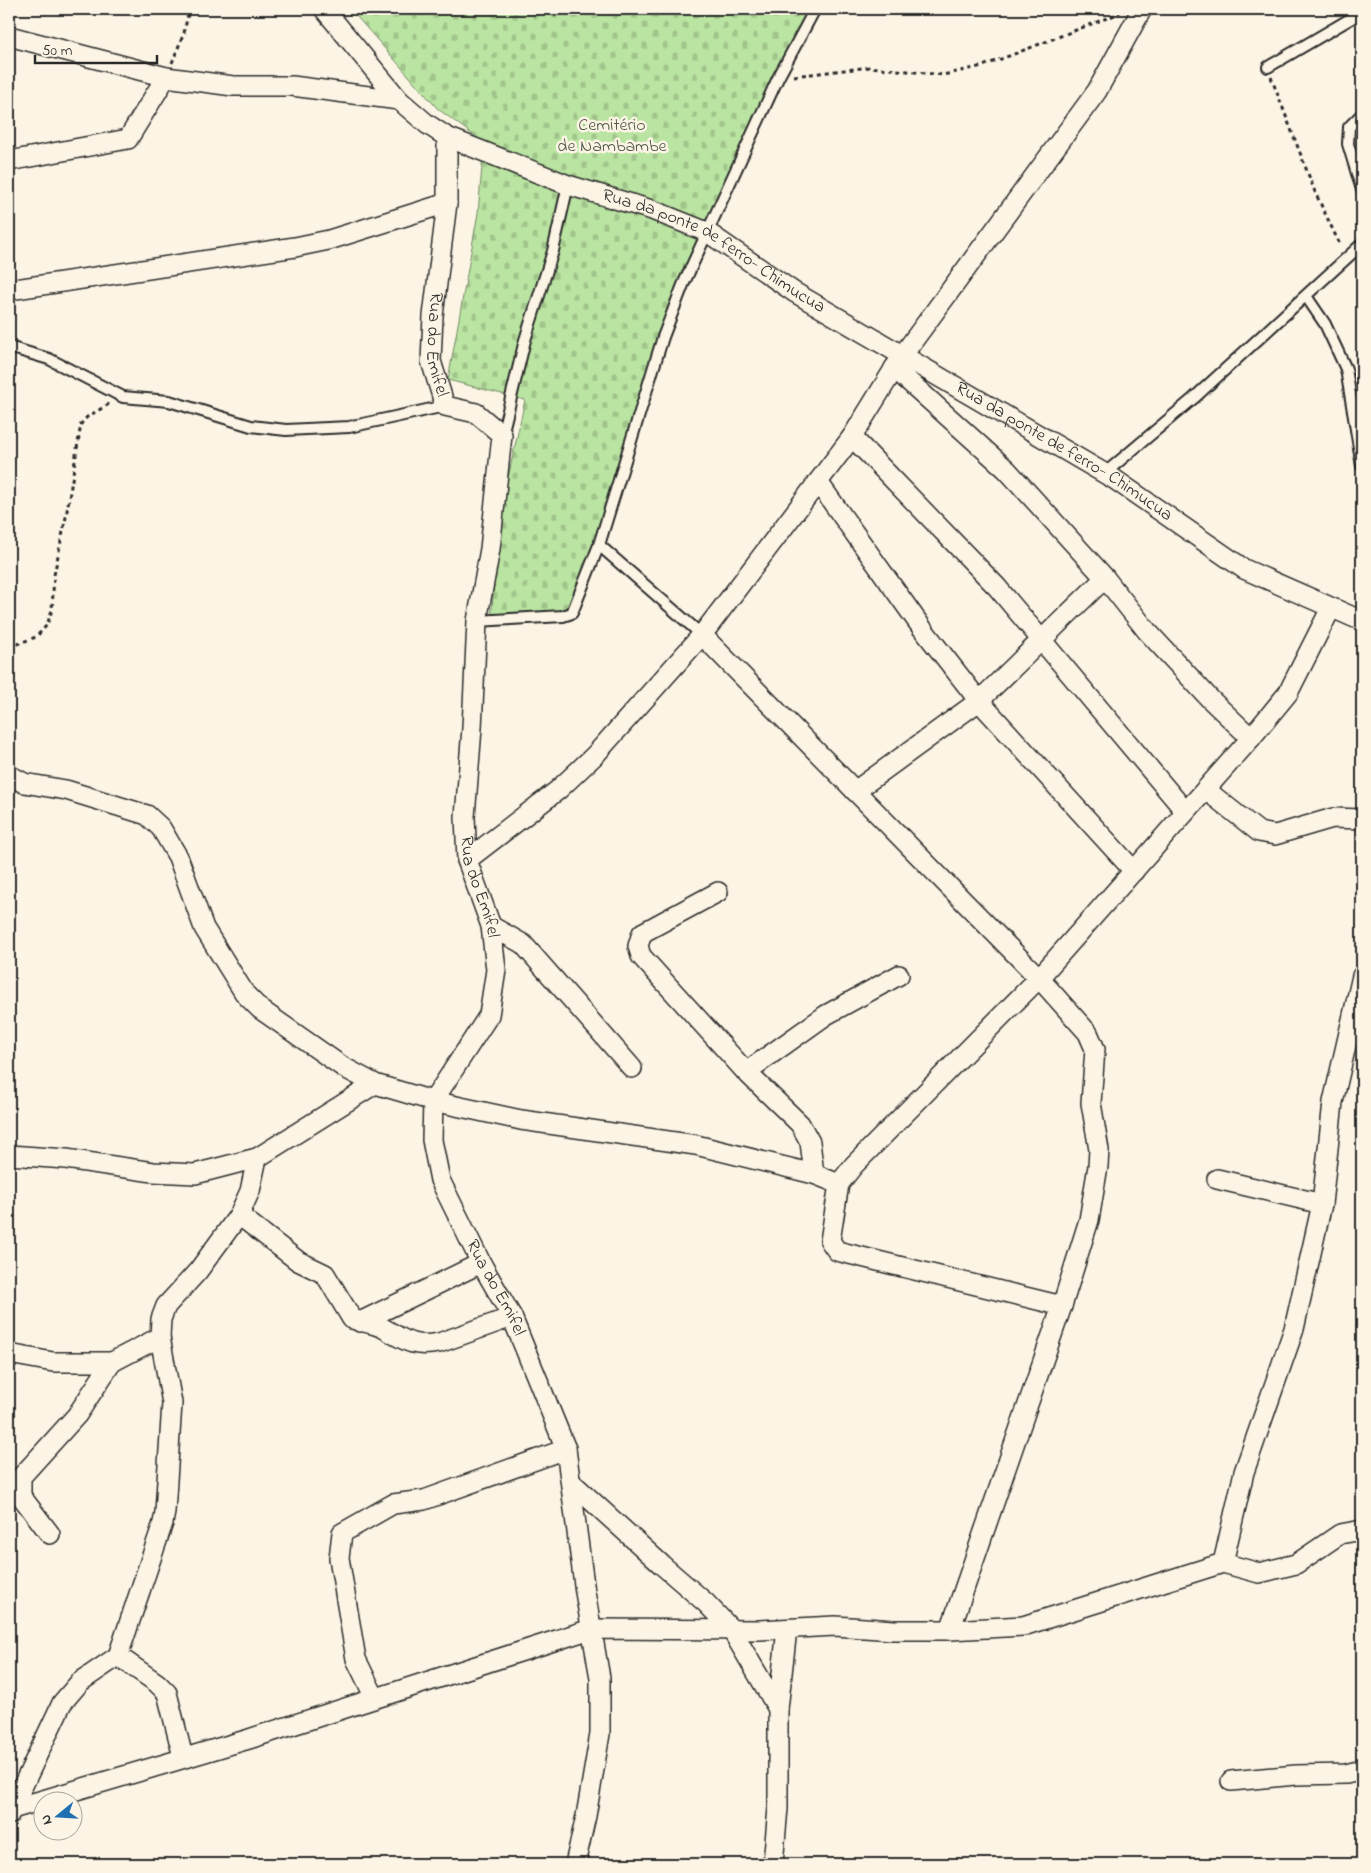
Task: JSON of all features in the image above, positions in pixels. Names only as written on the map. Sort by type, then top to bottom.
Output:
[{"type":"street","name":"Rua da ponte de ferro- Chimucua","points":[[324,9],[400,100],[427,124],[447,137],[568,185],[652,210],[707,232],[898,362],[1104,474],[1244,568],[1362,621]]},
{"type":"street","points":[[467,860],[558,790],[595,755],[702,635],[852,437],[898,362],[1097,91],[1142,9]]},
{"type":"street","points":[[9,36],[166,77],[233,86],[292,86],[400,100]]},
{"type":"street","points":[[9,161],[128,139],[166,77]]},
{"type":"street","name":"Rua do Emifel","points":[[447,137],[447,203],[433,316],[431,361],[445,406],[476,413],[502,434],[490,549],[477,621],[472,728],[465,817],[467,860],[491,926],[496,970],[490,1015],[433,1101],[432,1140],[440,1180],[481,1263],[512,1317],[566,1448],[591,1629],[600,1678],[600,1734],[586,1816],[575,1864]]},
{"type":"street","points":[[9,290],[294,247],[329,240],[447,203]]},
{"type":"street","points":[[898,362],[1007,470],[1105,578],[1147,630],[1210,699],[1251,738]]},
{"type":"street","points":[[852,437],[997,587],[1185,811]]},
{"type":"street","points":[[818,482],[922,628],[980,701],[1134,871]]},
{"type":"street","points":[[855,790],[980,701],[1105,578]]},
{"type":"street","points":[[1062,1306],[837,1251],[830,1241],[839,1184],[854,1165],[1039,978],[1251,738],[1288,693],[1331,608]]},
{"type":"street","points":[[702,635],[1039,978],[1088,1033],[1095,1049],[1091,1103],[1099,1150],[1089,1220],[1062,1306],[950,1630]]},
{"type":"street","points":[[9,775],[24,783],[66,790],[147,815],[161,828],[178,857],[204,928],[245,994],[260,1009],[343,1067],[375,1084],[433,1101],[521,1120],[696,1145],[814,1174],[839,1184]]},
{"type":"street","points":[[1206,790],[1259,832],[1275,835],[1333,818],[1362,819]]},
{"type":"street","points":[[718,892],[642,933],[638,946],[641,956],[648,966],[746,1072],[800,1124],[810,1142],[814,1174]]},
{"type":"street","points":[[491,926],[523,944],[632,1068]]},
{"type":"street","points":[[746,1072],[826,1015],[899,975]]},
{"type":"street","points":[[1223,1563],[1244,1472],[1294,1329],[1322,1204],[1333,1102],[1362,976]]},
{"type":"street","points":[[9,1155],[66,1159],[153,1172],[196,1174],[257,1158],[375,1084]]},
{"type":"street","points":[[9,1811],[62,1703],[80,1682],[118,1656],[163,1523],[165,1512],[172,1403],[160,1337],[161,1319],[166,1306],[198,1271],[239,1215],[250,1191],[257,1158]]},
{"type":"street","points":[[1217,1179],[1322,1204]]},
{"type":"street","points":[[239,1215],[298,1262],[325,1274],[352,1319],[381,1327],[405,1342],[426,1345],[438,1343],[512,1317]]},
{"type":"street","points":[[360,1322],[481,1263]]},
{"type":"street","points":[[9,1354],[53,1362],[112,1362],[160,1337]]},
{"type":"street","points":[[50,1534],[20,1496],[21,1477],[77,1415],[112,1362]]},
{"type":"street","points":[[375,1698],[356,1659],[339,1558],[342,1533],[393,1504],[424,1500],[566,1448]]},
{"type":"street","points":[[571,1482],[654,1559],[706,1603],[732,1629],[778,1710]]},
{"type":"street","points":[[9,1811],[183,1757],[249,1739],[591,1629],[787,1629],[835,1626],[894,1630],[950,1630],[1022,1626],[1223,1563],[1259,1573],[1296,1564],[1340,1534],[1362,1530]]},
{"type":"street","points":[[773,1864],[778,1808],[778,1710],[787,1629]]},
{"type":"street","points":[[118,1656],[157,1683],[167,1693],[183,1757]]},
{"type":"street","points":[[1231,1781],[1346,1774],[1362,1770]]},
{"type":"lane","points":[[477,621],[563,616],[572,612],[599,545],[663,338],[683,285],[778,78],[815,9]]},
{"type":"lane","points":[[1268,67],[1362,12]]},
{"type":"lane","points":[[1362,114],[1349,127],[1348,144],[1362,190]]},
{"type":"lane","points":[[502,434],[525,340],[554,251],[568,185]]},
{"type":"lane","points":[[1104,474],[1194,398],[1362,244]]},
{"type":"lane","points":[[1306,296],[1325,324],[1346,369],[1362,466]]},
{"type":"lane","points":[[9,347],[49,359],[123,397],[168,400],[251,426],[286,430],[349,427],[445,406]]},
{"type":"lane","points":[[599,545],[702,635]]},
{"type":"path","points":[[166,77],[184,33],[189,9]]},
{"type":"path","points":[[778,78],[870,67],[943,75],[952,74],[983,66],[1121,12]]},
{"type":"path","points":[[1268,67],[1315,192],[1346,258]]},
{"type":"path","points":[[9,648],[36,636],[47,625],[52,610],[54,575],[66,517],[81,424],[87,417],[123,397]]},
{"type":"green space","name":"Cemitério de Nambambe","points":[[350,9],[815,9],[683,285],[572,613],[491,618],[501,510],[525,400],[448,380],[478,213],[484,143],[438,109]]}]
